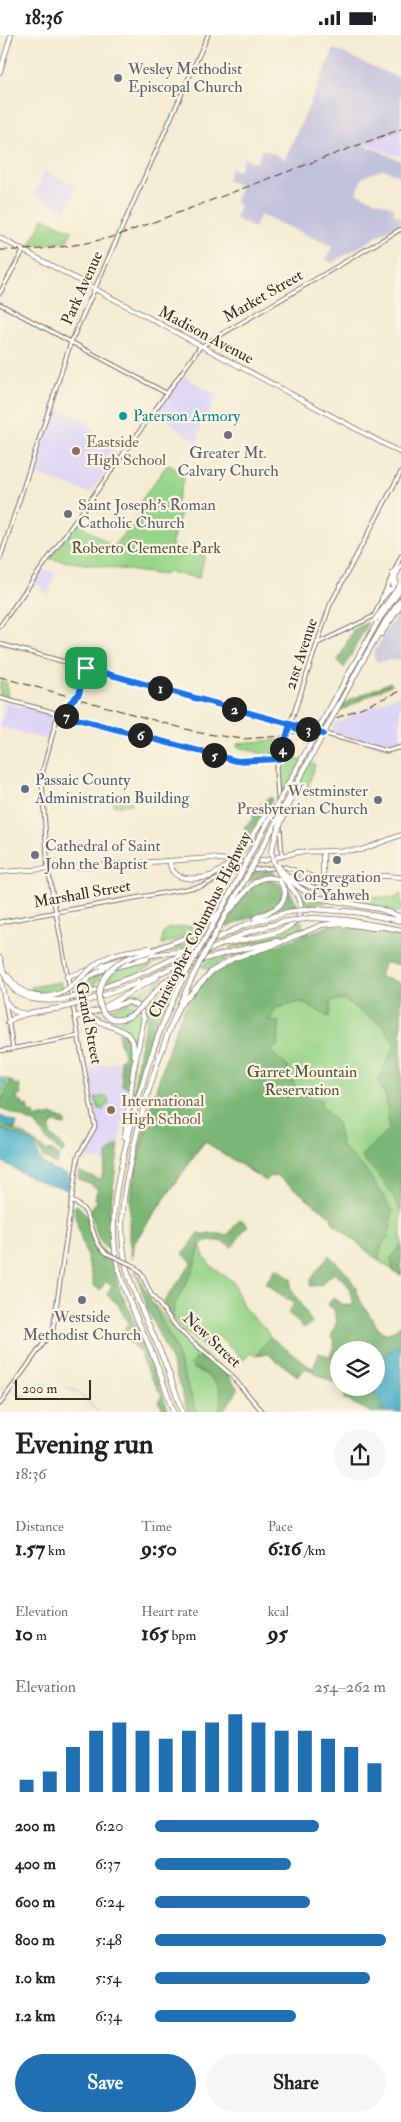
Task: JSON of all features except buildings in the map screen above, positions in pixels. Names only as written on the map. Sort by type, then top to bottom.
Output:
[{"type":"highway","points":[[395,589],[392,583],[393,574],[401,562]]},
{"type":"highway","points":[[393,574],[401,566]]},
{"type":"highway","points":[[393,574],[396,584],[401,588]]},
{"type":"highway","points":[[382,597],[389,590],[401,588]]},
{"type":"highway","name":"Christopher Columbus Highway","points":[[173,1412],[159,1370],[124,1289],[117,1262],[113,1216],[123,1154],[143,1080],[162,1023],[186,973],[377,619],[401,588]]},
{"type":"highway","points":[[389,618],[401,600]]},
{"type":"highway","points":[[389,618],[401,605]]},
{"type":"highway","name":"Christopher Columbus Highway","points":[[182,1412],[164,1359],[130,1281],[124,1253],[121,1225],[125,1188],[137,1133],[156,1065],[178,1008],[197,968],[362,662],[389,618]]},
{"type":"highway","points":[[314,752],[272,841],[274,863],[282,873],[300,888],[317,898],[380,909],[401,919]]},
{"type":"highway","points":[[170,861],[172,871],[182,878],[196,879],[211,876],[237,858],[268,811],[274,809]]},
{"type":"highway","points":[[219,945],[283,930],[294,924],[300,913],[300,901],[278,866],[272,852]]},
{"type":"highway","points":[[282,873],[316,889],[322,887],[323,880]]},
{"type":"highway","points":[[226,913],[233,909],[244,893],[256,883],[269,878],[280,882],[285,888],[286,895],[280,906],[243,923],[242,927]]},
{"type":"highway","points":[[0,959],[5,978],[17,992],[32,999],[60,1000],[83,995],[128,980],[242,927],[288,913],[312,909],[356,912],[401,919]]},
{"type":"highway","points":[[219,913],[190,936],[125,959],[110,969],[100,985],[98,999],[100,1007],[113,1018],[122,1019],[134,1013],[174,975],[213,956],[300,934]]},
{"type":"highway","points":[[8,1023],[12,1019],[28,1014],[84,1002],[130,986],[255,929],[282,921],[312,918],[338,919],[401,930]]},
{"type":"highway","points":[[178,1008],[205,978],[220,965],[234,958],[330,923],[380,926]]},
{"type":"highway","points":[[0,959],[9,978],[22,991],[40,997],[58,994],[69,989],[103,959],[123,952],[151,950]]},
{"type":"highway","points":[[67,977],[118,960],[192,950]]},
{"type":"highway","points":[[134,1068],[134,1045],[127,1033],[92,1018],[81,1005],[80,993],[82,984],[88,977],[102,970],[156,956]]},
{"type":"highway","points":[[99,1010],[169,969]]},
{"type":"highway","points":[[5,1001],[14,1011],[28,1014]]},
{"type":"highway","points":[[75,1017],[128,1002],[135,1003],[142,1010],[143,1020],[134,1068],[123,1154]]},
{"type":"main road","points":[[0,72],[11,35]]},
{"type":"main road","name":"Madison Avenue","points":[[0,238],[401,453]]},
{"type":"main road","points":[[0,872],[214,858],[245,862],[282,857],[298,852],[365,849],[401,835]]},
{"type":"main road","points":[[323,851],[323,880]]},
{"type":"main road","name":"Marshall Street","points":[[323,880],[385,876],[401,877]]},
{"type":"main road","points":[[0,976],[5,1001]]},
{"type":"street","name":"Park Avenue","points":[[0,559],[71,342],[208,35]]},
{"type":"street","name":"Market Street","points":[[0,625],[166,393],[202,346],[401,229]]},
{"type":"street","points":[[0,293],[23,251]]},
{"type":"street","points":[[0,304],[166,393]]},
{"type":"street","name":"21st Avenue","points":[[282,857],[276,771],[279,759],[332,600],[401,472]]},
{"type":"street","points":[[318,643],[374,616],[401,556]]},
{"type":"street","points":[[0,644],[389,751],[401,747]]},
{"type":"street","points":[[58,714],[79,694],[86,668]]},
{"type":"street","points":[[0,698],[237,761],[279,759]]},
{"type":"street","name":"Grand Street","points":[[0,1404],[52,1333],[78,1156],[95,1125],[48,869],[42,777],[58,714]]},
{"type":"street","name":"Marshall Street","points":[[1,922],[202,886],[235,871],[285,867],[323,880]]},
{"type":"street","points":[[5,1001],[12,1049]]},
{"type":"street","points":[[0,1051],[79,1036]]},
{"type":"street","name":"New Street","points":[[70,1201],[79,1205],[86,1213],[97,1244],[108,1254],[134,1267],[142,1275],[151,1294],[179,1330],[230,1373],[263,1412]]},
{"type":"shaded area","points":[[334,49],[401,79],[401,130],[363,144],[401,161],[401,177],[384,169],[363,177],[356,193],[395,208],[393,213],[401,217],[401,222],[332,263],[326,260],[332,246],[260,215],[254,228],[235,219],[240,206],[235,203],[241,186],[227,180],[231,168],[239,171],[244,158],[256,163],[263,149],[285,159]]},
{"type":"shaded area","points":[[401,130],[401,155],[394,155],[365,143]]},
{"type":"shaded area","points":[[44,171],[77,186],[66,209],[34,194]]},
{"type":"shaded area","points":[[183,376],[218,395],[203,422],[197,442],[156,413]]},
{"type":"shaded area","name":"Eastside High School","points":[[54,409],[90,422],[87,427],[99,434],[96,440],[118,454],[90,493],[32,473]]},
{"type":"shaded area","points":[[43,569],[55,572],[49,595],[43,593],[43,589],[33,583]]},
{"type":"shaded area","points":[[401,609],[401,659],[377,662],[373,655],[387,629]]},
{"type":"shaded area","points":[[401,694],[401,743],[385,748],[331,734],[335,723]]},
{"type":"shaded area","points":[[6,703],[54,716],[48,740],[0,727]]},
{"type":"shaded area","name":"International High School","points":[[118,1062],[121,1085],[130,1089],[119,1143],[107,1154],[105,1162],[81,1157],[99,1131],[89,1067]]},
{"type":"green space","points":[[43,218],[72,231],[66,242],[30,246]]},
{"type":"green space","name":"Roberto Clemente Park","points":[[168,464],[185,476],[174,509],[181,512],[171,545],[205,555],[199,578],[169,572],[163,575],[50,559],[77,522],[113,547],[139,515],[138,505]]},
{"type":"green space","points":[[368,622],[344,668],[338,661],[353,630]]},
{"type":"green space","points":[[0,681],[7,683],[7,698],[0,696]]},
{"type":"green space","points":[[390,682],[392,684],[338,712],[342,704]]},
{"type":"green space","points":[[280,740],[275,754],[261,753],[237,747],[238,743]]},
{"type":"green space","points":[[285,756],[315,764],[308,789],[281,791],[279,770]]},
{"type":"green space","points":[[113,794],[131,798],[131,804],[113,806]]},
{"type":"green space","points":[[271,797],[272,800],[246,840],[244,827],[252,820],[254,808]]},
{"type":"green space","points":[[272,870],[277,876],[267,874],[249,882],[253,872]]},
{"type":"green space","points":[[284,871],[317,882],[318,885],[316,888],[293,878]]},
{"type":"green space","points":[[269,879],[278,883],[283,892],[276,904],[260,914],[227,927],[226,925],[243,897],[255,886]]},
{"type":"green space","points":[[287,888],[298,906],[277,911],[287,899]]},
{"type":"green space","points":[[296,891],[327,903],[302,906]]},
{"type":"green space","points":[[313,894],[395,898],[401,894],[401,913]]},
{"type":"green space","points":[[297,922],[303,922],[299,931],[273,940],[229,948],[284,931]]},
{"type":"green space","name":"Garret Mountain Reservation","points":[[331,925],[401,936],[401,965],[384,963],[380,977],[401,983],[401,1211],[381,1178],[362,1156],[389,1129],[386,1097],[378,1081],[395,1045],[384,1027],[343,999],[331,1001],[329,1017],[301,1002],[276,1008],[269,1021],[279,1022],[278,1045],[271,1052],[288,1067],[294,1085],[308,1097],[321,1099],[321,1106],[337,1123],[342,1147],[366,1170],[393,1211],[389,1237],[382,1245],[379,1261],[332,1222],[332,1217],[278,1176],[271,1176],[266,1181],[204,1141],[133,1244],[132,1258],[129,1238],[130,1198],[147,1118],[173,1036],[186,1005],[202,982],[234,959]]},
{"type":"green space","points":[[192,926],[195,929],[177,940],[162,944],[163,933],[168,928]]},
{"type":"green space","points":[[203,929],[195,944],[169,952],[150,955],[192,937]]},
{"type":"green space","points":[[250,949],[229,957],[209,970],[202,966],[212,958]]},
{"type":"green space","points":[[168,957],[134,975],[102,985],[106,976],[120,966]]},
{"type":"green space","name":"Garret Mountain Reservation","points":[[384,963],[380,977],[401,983],[401,1275],[379,1261],[332,1222],[332,1217],[278,1176],[271,1176],[266,1181],[205,1141],[133,1244],[132,1258],[130,1212],[136,1166],[147,1121],[169,1049],[186,1005],[233,986]]},
{"type":"green space","points":[[101,973],[93,990],[81,992],[88,980]]},
{"type":"green space","points":[[181,973],[159,1019],[132,1101],[139,1052],[146,1022],[144,1007],[166,983]]},
{"type":"green space","points":[[165,977],[140,1005],[131,1001],[118,1002]]},
{"type":"green space","points":[[61,982],[64,989],[46,994],[33,992],[31,987]]},
{"type":"green space","points":[[127,1003],[138,1007],[134,1011],[122,1016],[113,1015],[105,1010]]},
{"type":"green space","points":[[140,1010],[141,1017],[135,1047],[128,1034],[122,1029],[89,1015],[98,1012],[104,1017],[119,1021]]},
{"type":"green space","points":[[119,1032],[129,1042],[131,1049],[130,1088],[122,1085],[120,1060],[124,1057]]},
{"type":"green space","points":[[0,1077],[11,1081],[2,1099],[0,1098]]},
{"type":"green space","points":[[11,1081],[16,1085],[19,1084],[21,1095],[17,1096],[18,1102],[22,1101],[23,1106],[27,1105],[29,1114],[34,1113],[35,1118],[54,1115],[65,1121],[65,1125],[53,1123],[50,1127],[50,1134],[65,1149],[62,1154],[46,1139],[36,1124],[0,1108],[0,1098],[2,1099]]},
{"type":"green space","points":[[107,1096],[109,1104],[103,1110],[99,1109],[95,1098]]},
{"type":"green space","points":[[0,1123],[24,1134],[45,1150],[52,1151],[59,1157],[56,1164],[44,1158],[34,1143],[0,1128]]},
{"type":"green space","points":[[119,1144],[109,1217],[111,1251],[99,1239],[90,1212],[97,1201],[94,1198],[98,1189],[78,1179],[79,1171],[101,1180],[107,1154]]},
{"type":"green space","points":[[76,1205],[87,1217],[98,1246],[112,1258],[117,1283],[145,1347],[169,1412],[166,1412],[158,1402],[162,1396],[142,1361],[142,1353],[120,1335],[128,1324],[118,1304],[107,1295],[112,1285],[106,1281],[100,1290],[94,1286],[76,1217],[74,1207]]},
{"type":"green space","points":[[240,1219],[248,1225],[232,1247],[224,1242],[217,1241],[200,1245],[193,1270],[174,1306],[173,1319],[163,1303],[192,1262],[183,1254],[199,1233],[227,1236]]},
{"type":"green space","points":[[401,1244],[401,1275],[393,1271],[391,1258]]},
{"type":"green space","points":[[200,1245],[204,1256],[211,1266],[232,1281],[244,1308],[265,1328],[270,1337],[313,1369],[319,1353],[330,1357],[330,1381],[304,1368],[298,1376],[267,1353],[256,1355],[251,1353],[243,1360],[217,1335],[206,1349],[173,1319],[174,1306]]},
{"type":"green space","points":[[329,1255],[346,1272],[355,1286],[361,1302],[381,1333],[392,1332],[401,1324],[401,1348],[391,1350],[385,1357],[385,1341],[335,1341],[332,1335],[337,1321],[334,1309],[328,1305],[333,1298],[341,1304],[350,1306],[354,1303],[347,1284],[334,1273],[321,1285],[310,1286],[310,1281]]},
{"type":"green space","points":[[276,1268],[291,1279],[290,1287],[312,1323],[304,1328],[288,1313],[294,1304],[265,1284]]},
{"type":"green space","points":[[135,1270],[173,1343],[197,1412],[188,1412],[173,1365],[148,1310]]},
{"type":"green space","points":[[333,1298],[341,1304],[350,1306],[361,1302],[381,1333],[392,1332],[401,1324],[401,1348],[388,1352],[385,1356],[385,1341],[335,1341],[332,1335],[337,1321],[334,1309],[328,1305]]},
{"type":"green space","points":[[153,1303],[178,1333],[212,1361],[204,1358],[194,1369],[208,1376],[218,1385],[222,1397],[217,1412],[197,1412],[173,1343]]},
{"type":"green space","points":[[270,1337],[313,1369],[319,1353],[330,1357],[330,1381],[304,1368],[298,1376],[267,1353],[257,1355]]},
{"type":"green space","points":[[195,1358],[209,1360],[220,1367],[237,1388],[235,1395],[222,1412],[217,1412],[222,1397],[219,1387],[208,1375],[191,1364]]},
{"type":"green space","points":[[346,1396],[377,1396],[380,1399],[384,1412],[371,1412],[344,1399]]},
{"type":"water","points":[[0,1116],[17,1123],[15,1129],[0,1123]]},
{"type":"water","points":[[0,1128],[34,1143],[42,1162],[55,1170],[69,1175],[67,1189],[48,1184],[16,1170],[0,1160]]},
{"type":"water","points":[[396,1347],[401,1348],[401,1412],[384,1412],[380,1399],[377,1396],[385,1396],[385,1356]]},
{"type":"waterway","points":[[0,1080],[6,1084],[0,1092]]},
{"type":"waterway","points":[[385,1346],[391,1339],[401,1336]]},
{"type":"waterway","points":[[12,1391],[22,1396],[39,1383],[47,1385]]},
{"type":"waterway","points":[[66,1387],[78,1392],[98,1412]]},
{"type":"waterway","points":[[0,1388],[8,1389]]},
{"type":"waterway","points":[[370,1396],[375,1401],[377,1412]]},
{"type":"railway","points":[[0,250],[60,247],[119,235],[401,129]]},
{"type":"railway","points":[[0,677],[200,733],[243,739],[282,736],[308,730],[401,691]]},
{"type":"place","name":"Wesley Methodist Episcopal Church","points":[[118,78]]},
{"type":"place","name":"Paterson Armory","points":[[123,416]]},
{"type":"place","name":"Greater Mt. Calvary Church","points":[[228,435]]},
{"type":"place","name":"Eastside High School","points":[[76,451]]},
{"type":"place","name":"Saint Joseph's Roman Catholic Church","points":[[68,514]]},
{"type":"place","name":"Passaic County Administration Building","points":[[25,789]]},
{"type":"place","name":"Westminster Presbyterian Church","points":[[378,800]]},
{"type":"place","name":"Cathedral of Saint John the Baptist","points":[[35,855]]},
{"type":"place","name":"Congregation of Yahweh","points":[[337,860]]},
{"type":"place","name":"International High School","points":[[111,1110]]},
{"type":"place","name":"Westside Methodist Church","points":[[82,1300]]},
{"type":"route","points":[[86,668],[78,696],[58,714],[237,761],[279,759],[290,725],[295,729],[314,734],[323,734],[296,725],[290,725],[86,668]]}]
